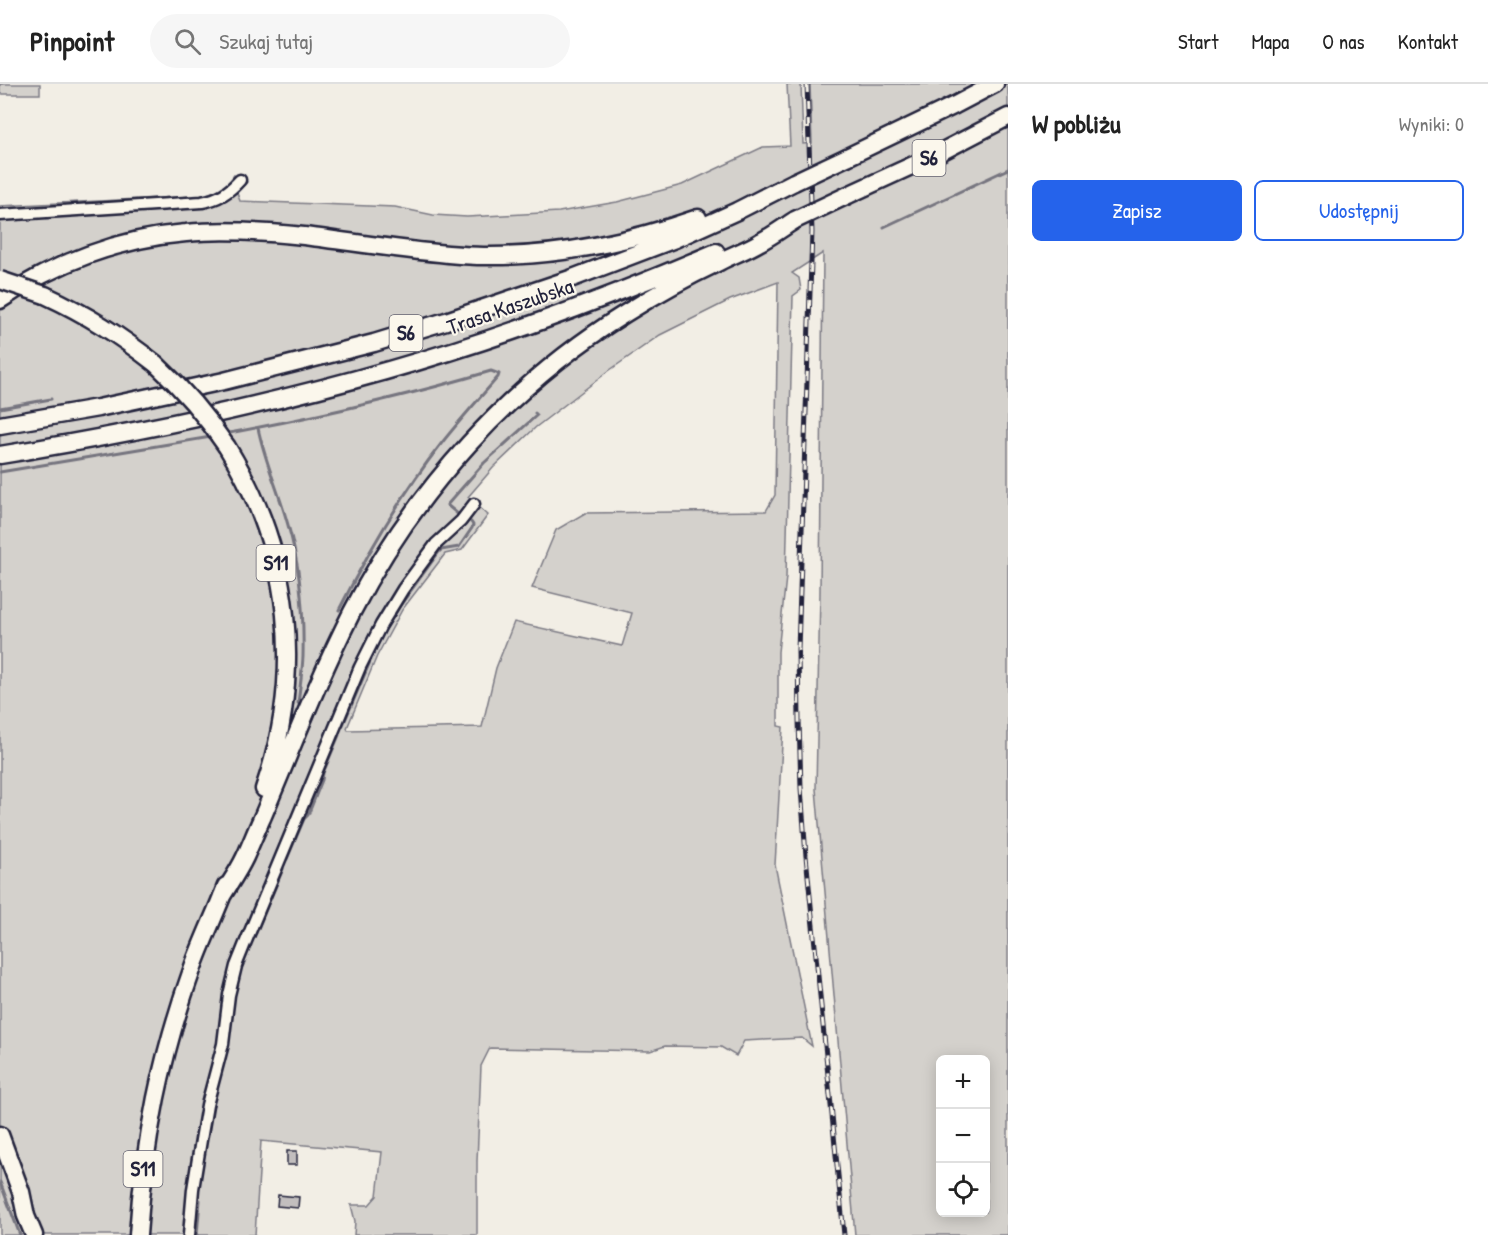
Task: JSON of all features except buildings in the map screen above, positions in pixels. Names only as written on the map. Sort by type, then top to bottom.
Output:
[{"type":"highway","name":"Trasa Kaszubska","points":[[0,425],[98,408],[302,362],[426,327],[570,279],[737,211],[995,84]]},
{"type":"highway","name":"Trasa Kaszubska","points":[[0,454],[173,423],[314,390],[529,325],[676,269],[795,220],[933,156],[1008,117]]},
{"type":"highway","points":[[0,300],[46,273],[90,254],[135,241],[184,233],[235,231],[274,233],[426,252],[482,256],[552,254],[628,239],[683,223],[794,182]]},
{"type":"highway","points":[[222,896],[245,858],[357,602],[384,556],[435,484],[490,422],[536,379],[593,334],[663,290],[761,242],[795,220]]},
{"type":"highway","name":"S11","points":[[0,280],[45,295],[102,325],[156,364],[187,395],[227,447],[254,496],[275,558],[283,598],[287,670],[284,705],[276,747],[270,771],[194,966],[161,1070],[144,1164],[138,1235]]},
{"type":"highway","points":[[0,1135],[21,1192],[26,1216]]},
{"type":"highway","points":[[0,1157],[34,1235]]},
{"type":"lane","points":[[0,215],[202,202],[223,196],[240,180]]},
{"type":"lane","points":[[189,1235],[193,1189],[207,1105],[223,1044],[229,995],[243,946],[360,668],[381,624],[436,544],[461,521],[474,504]]},
{"type":"shaded area","points":[[0,84],[40,84],[40,94],[0,94]]},
{"type":"shaded area","points":[[787,84],[801,84],[803,144],[812,143],[810,84],[1008,84],[1008,1235],[855,1235],[816,789],[823,253],[792,273],[799,278],[801,290],[793,296],[786,577],[778,652],[778,726],[783,727],[775,865],[812,1046],[802,1038],[744,1041],[736,1056],[721,1047],[665,1046],[650,1051],[490,1048],[481,1066],[477,1235],[354,1235],[355,1221],[351,1205],[369,1205],[377,1196],[382,1152],[261,1141],[255,1235],[0,1235],[0,206],[199,196],[223,186],[234,175],[247,182],[237,193],[240,201],[395,207],[433,215],[467,217],[559,212],[617,202],[682,185],[763,147],[790,146]],"holes":[[[778,282],[775,495],[766,511],[585,513],[556,530],[532,588],[632,613],[622,646],[514,622],[496,668],[482,727],[348,730],[377,656],[402,610],[445,554],[462,550],[488,515],[468,497],[493,468],[536,427],[660,335],[730,300]]]},
{"type":"waterway","points":[[884,227],[1008,169]]},
{"type":"waterway","points":[[224,434],[359,406],[491,371],[499,374],[412,483],[373,545],[339,610]]},
{"type":"waterway","points":[[0,408],[51,399]]},
{"type":"waterway","points":[[459,515],[447,505],[484,463],[537,415],[535,413]]},
{"type":"waterway","points":[[258,428],[288,525],[298,573],[303,641],[298,703]]},
{"type":"waterway","points":[[0,472],[211,437]]},
{"type":"waterway","points":[[381,636],[438,553],[441,550],[459,547],[472,528],[471,522]]},
{"type":"waterway","points":[[343,725],[375,650]]},
{"type":"waterway","points":[[287,859],[304,819],[308,815],[339,735]]},
{"type":"waterway","points":[[256,933],[283,869]]},
{"type":"waterway","points":[[0,1182],[20,1235]]},
{"type":"waterway","points":[[197,1235],[200,1200]]},
{"type":"railway","points":[[807,84],[812,232],[798,650],[801,788],[844,1235]]}]
